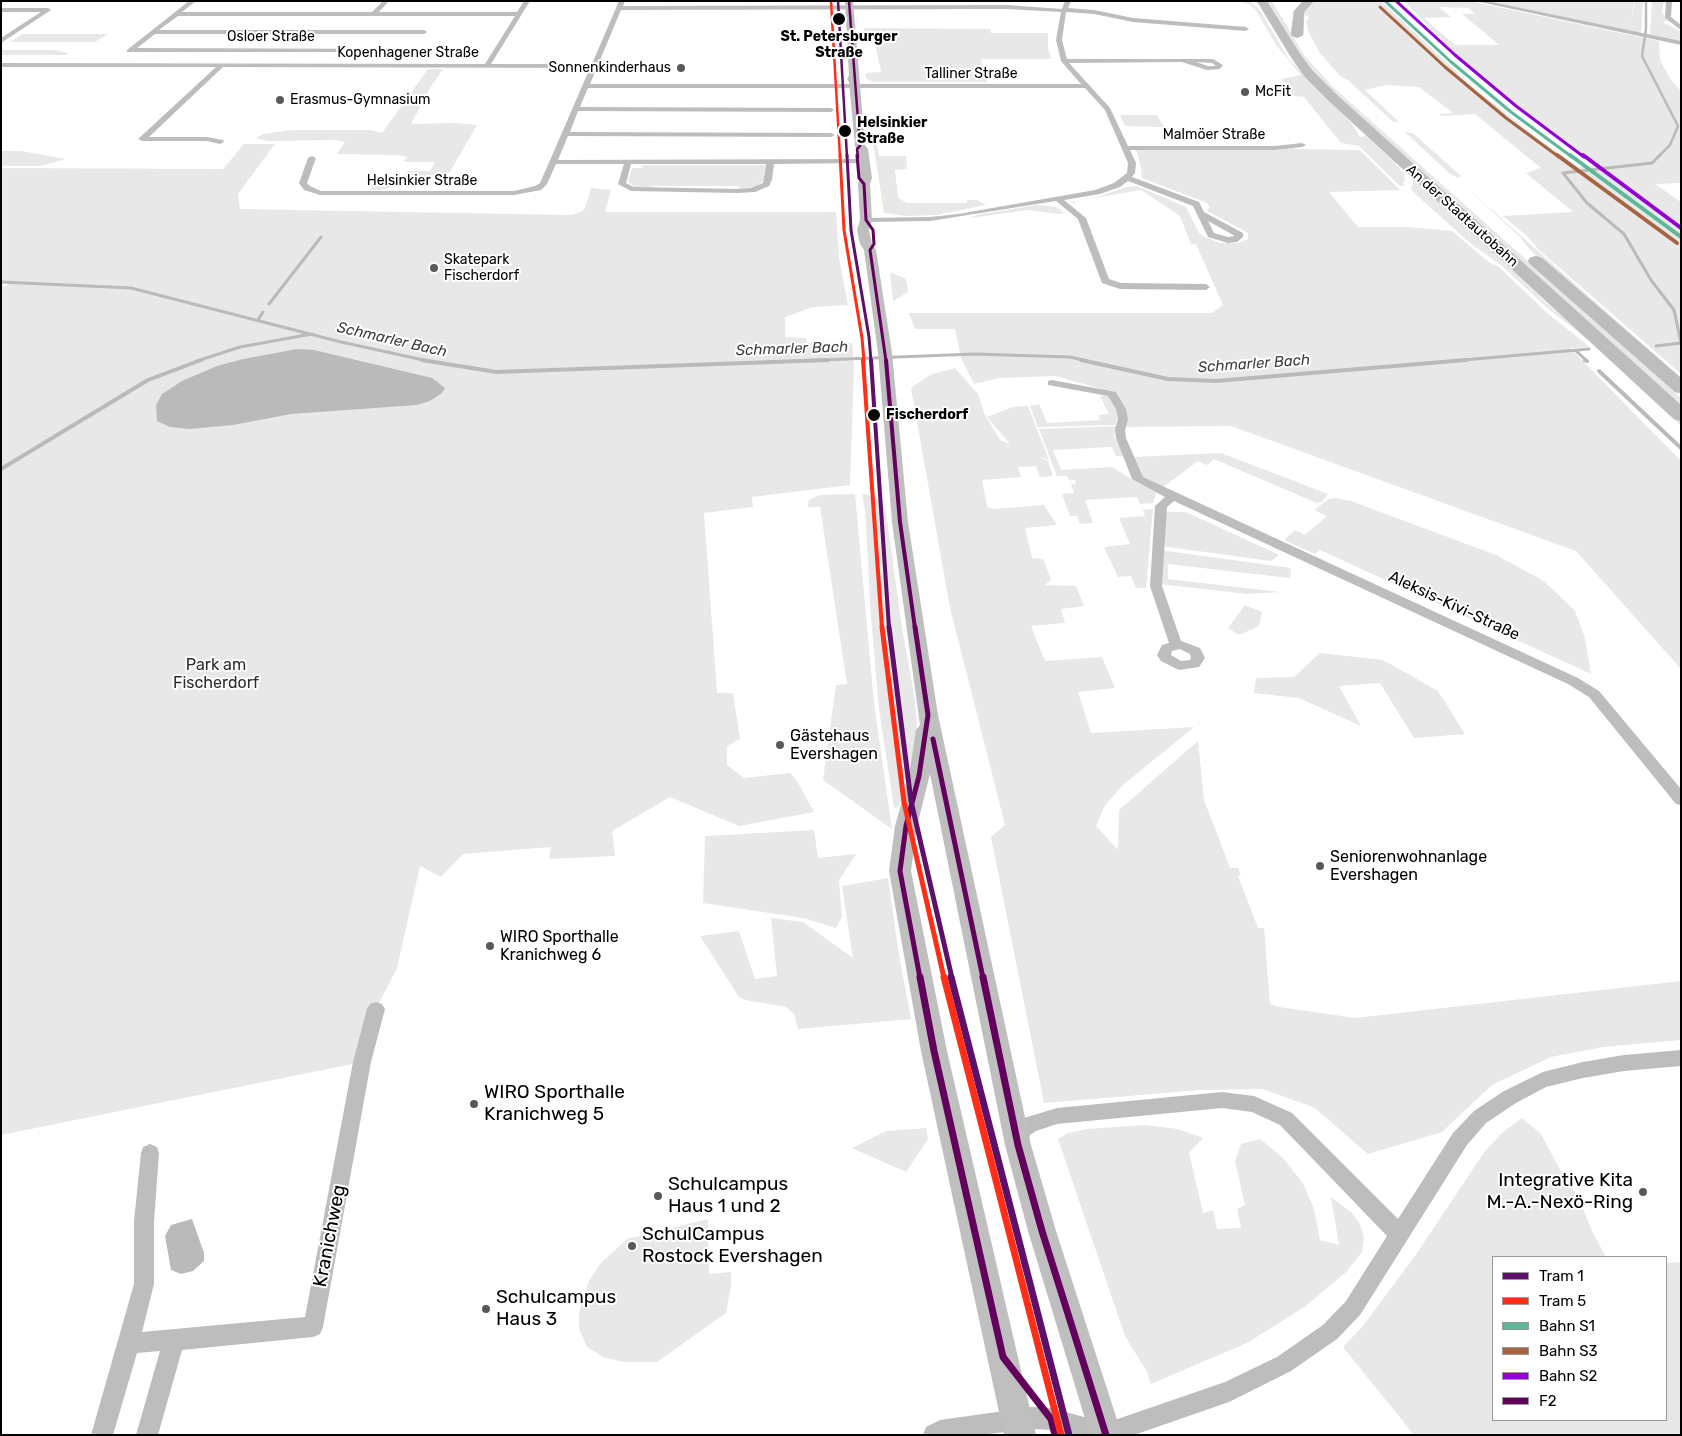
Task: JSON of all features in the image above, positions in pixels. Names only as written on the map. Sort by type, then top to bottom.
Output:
[{"type":"highway","points":[[1252,1],[1282,22]]},
{"type":"highway","name":"An der Stadtautobahn","points":[[1262,1],[1297,35],[1305,47]]},
{"type":"highway","points":[[1297,35],[1299,11],[1309,1]]},
{"type":"highway","name":"An der Stadtautobahn","points":[[1282,22],[1300,61],[1333,98],[1681,414]]},
{"type":"highway","name":"An der Stadtautobahn","points":[[1335,82],[1446,181]]},
{"type":"highway","name":"An der Stadtautobahn","points":[[1524,249],[1681,388]]},
{"type":"main road","points":[[849,4],[860,146],[857,149],[861,161],[859,178],[864,184],[866,220],[873,230],[874,244],[870,250],[885,358],[900,522],[928,716],[1018,1145],[1042,1231],[1104,1434]]},
{"type":"main road","points":[[928,716],[919,776],[906,826],[900,872],[934,1051],[1019,1427]]},
{"type":"street","points":[[111,66],[193,1]]},
{"type":"street","points":[[374,14],[386,1]]},
{"type":"street","points":[[487,66],[527,1]]},
{"type":"street","points":[[1478,1],[1681,43]]},
{"type":"street","points":[[1669,1],[1668,18],[1681,28]]},
{"type":"street","name":"Osloer Straße","points":[[287,14],[298,4]]},
{"type":"street","name":"Helsinkier Straße","points":[[312,158],[303,183],[307,188],[320,193],[527,192],[538,188],[543,184],[553,162],[620,4],[849,4],[1066,7],[1133,20],[1246,29]]},
{"type":"street","points":[[866,220],[942,218],[1058,200],[1098,192],[1117,185],[1127,178],[1131,173],[1132,163],[1108,109],[1064,61],[1059,40],[1061,19],[1066,7]]},
{"type":"street","points":[[1,10],[48,10],[1,41]]},
{"type":"street","name":"Osloer Straße","points":[[176,14],[519,14]]},
{"type":"street","points":[[432,22],[438,14]]},
{"type":"street","points":[[612,25],[622,25]]},
{"type":"street","points":[[12,26],[24,26]]},
{"type":"street","name":"Osloer Straße","points":[[154,32],[426,30]]},
{"type":"street","name":"Osloer Straße","points":[[399,66],[426,30]]},
{"type":"street","points":[[604,43],[615,43]]},
{"type":"street","name":"Osloer Straße","points":[[131,50],[415,44]]},
{"type":"street","points":[[1064,61],[1183,60]]},
{"type":"street","name":"Kopenhagener Straße","points":[[1,66],[594,66]]},
{"type":"street","points":[[220,142],[207,139],[142,139],[221,66]]},
{"type":"street","points":[[586,86],[854,81]]},
{"type":"street","name":"Talliner Straße","points":[[854,81],[1086,86]]},
{"type":"street","points":[[576,109],[831,110]]},
{"type":"street","points":[[565,134],[831,135]]},
{"type":"street","name":"Malmöer Straße","points":[[1125,148],[1275,148],[1302,145]]},
{"type":"street","points":[[553,162],[861,161]]},
{"type":"street","points":[[628,162],[622,184],[630,189],[720,190],[760,188],[768,180],[770,162]]},
{"type":"street","points":[[1127,178],[1196,204],[1201,214]]},
{"type":"street","points":[[1058,200],[1082,218],[1103,279],[1108,283],[1120,286],[1206,287]]},
{"type":"street","name":"Aleksis-Kivi-Straße","points":[[1052,383],[1112,394],[1121,409],[1123,419],[1120,430],[1121,438],[1138,479],[1573,681],[1594,694],[1681,800]]},
{"type":"street","points":[[1173,496],[1160,506],[1156,548],[1156,586],[1176,645]]},
{"type":"street","name":"Kranichweg","points":[[129,1343],[313,1327],[362,1062],[376,1009]]},
{"type":"street","points":[[934,1435],[940,1431],[979,1424],[1019,1427],[1051,1419],[1104,1434],[1229,1391],[1284,1364],[1330,1332],[1353,1308],[1460,1140],[1480,1117],[1510,1097],[1543,1080],[1583,1070],[1624,1063],[1681,1058]]},
{"type":"street","points":[[1018,1145],[1020,1136],[1030,1124],[1057,1116],[1222,1100],[1254,1104],[1286,1119],[1400,1235]]},
{"type":"street","points":[[102,1435],[144,1284],[144,1221],[150,1153]]},
{"type":"street","points":[[147,1435],[174,1340]]},
{"type":"green space","points":[[1240,1],[1249,1],[1259,9],[1288,58],[1352,124],[1360,137],[1366,136],[1395,163],[1404,174],[1405,181],[1402,182],[1405,185],[1400,186],[1359,146],[1341,143],[1304,97],[1294,96],[1281,79],[1301,75],[1276,45],[1255,9],[1249,4]]},
{"type":"green space","points":[[1268,1],[1271,1],[1275,6],[1304,55],[1333,87],[1681,398],[1681,405],[1328,87],[1301,55]]},
{"type":"green space","points":[[1312,1],[1381,1],[1475,89],[1541,141],[1579,167],[1595,166],[1496,91],[1459,58],[1404,1],[1469,1],[1659,41],[1660,60],[1671,80],[1681,91],[1681,183],[1655,184],[1681,202],[1681,374],[1539,250],[1528,237],[1503,216],[1573,212],[1526,173],[1541,168],[1475,114],[1442,116],[1439,114],[1453,113],[1419,87],[1386,85],[1365,90],[1399,122],[1392,121],[1348,80],[1340,76],[1320,53],[1309,33],[1306,21],[1309,17],[1302,14]],"holes":[[[1439,7],[1469,8],[1475,14],[1462,14],[1499,45],[1455,45],[1424,18],[1451,17]]]},
{"type":"green space","points":[[1485,1],[1634,1],[1631,21],[1635,1],[1643,1],[1641,35]]},
{"type":"green space","points":[[1652,1],[1664,1],[1662,12],[1667,21],[1663,22],[1681,32],[1681,42],[1650,35]]},
{"type":"green space","points":[[865,28],[990,29],[991,33],[1048,33],[1048,48],[1051,59],[981,59],[987,82],[873,82],[866,78],[866,73],[881,72],[875,43],[862,43],[861,36]]},
{"type":"green space","points":[[23,34],[108,34],[95,42],[7,42],[1,44]]},
{"type":"green space","points":[[1,50],[54,50],[68,53],[66,55],[1,55]]},
{"type":"green space","points":[[428,69],[443,69],[430,88],[411,124],[455,123],[477,125],[450,172],[381,190],[370,190],[376,182],[400,182],[407,171],[430,171],[435,162],[404,162],[407,157],[397,155],[337,154],[345,142],[337,140],[268,141],[256,138],[263,134],[291,130],[371,130],[382,133]]},
{"type":"green space","points":[[1120,115],[1157,115],[1164,127],[1125,126]]},
{"type":"green space","points":[[1404,131],[1414,134],[1461,176],[1458,178],[1450,174]]},
{"type":"green space","points":[[872,136],[875,136],[879,156],[906,156],[907,169],[895,170],[898,198],[907,203],[967,203],[967,200],[977,200],[986,205],[936,215],[907,216],[884,213]]},
{"type":"green space","name":"Park am Fischerdorf","points":[[244,144],[275,144],[238,194],[240,209],[571,215],[581,212],[585,208],[591,188],[611,190],[605,212],[836,212],[839,258],[848,305],[813,307],[785,317],[785,337],[806,338],[807,343],[852,343],[854,368],[850,485],[752,497],[753,507],[704,513],[717,693],[733,693],[740,739],[727,746],[727,765],[744,778],[790,773],[797,781],[814,812],[739,826],[670,797],[612,831],[615,856],[549,859],[551,847],[463,854],[441,877],[420,866],[397,968],[376,1009],[362,1062],[1,1135],[1,286],[6,286],[10,283],[51,285],[1,282],[1,168],[223,169]]},
{"type":"green space","points":[[1294,147],[1296,149],[1360,150],[1400,190],[1329,192],[1358,227],[1408,227],[1452,231],[1490,263],[1498,266],[1547,313],[1590,347],[1570,348],[1681,461],[1681,669],[1576,551],[1231,426],[1116,427],[1114,436],[1124,453],[1122,456],[1116,456],[1112,447],[1053,450],[1061,470],[1112,467],[1157,491],[1153,503],[1140,504],[1137,497],[1085,500],[1093,523],[1080,524],[1077,516],[1070,516],[1062,494],[1074,493],[1071,484],[1076,484],[1075,480],[1069,480],[1067,476],[1057,476],[1039,429],[1121,426],[1123,419],[1112,394],[1122,395],[1056,376],[999,378],[974,384],[961,358],[955,329],[915,329],[909,313],[1212,313],[1223,305],[1196,244],[1191,244],[1180,216],[1141,190],[1075,201],[1100,196],[1126,187],[1137,186],[1186,207],[1199,233],[1203,236],[1220,243],[1238,243],[1248,239],[1248,233],[1207,211],[1210,207],[1207,203],[1142,178],[1136,149]]},
{"type":"green space","points":[[1,151],[21,151],[66,159],[40,166],[1,166]]},
{"type":"green space","points":[[643,165],[765,165],[763,181],[755,187],[739,189],[739,186],[652,186],[651,189],[634,187],[628,181],[632,168],[642,168]]},
{"type":"green space","points":[[1414,179],[1493,249],[1494,254],[1555,311],[1595,342],[1681,421],[1681,426],[1591,342],[1551,311],[1502,266],[1470,243],[1411,190]]},
{"type":"green space","points":[[1466,187],[1681,378],[1681,382],[1530,250],[1520,237]]},
{"type":"green space","points":[[1037,205],[1056,207],[1065,213],[1027,210],[971,218],[976,215]]},
{"type":"green space","points":[[890,272],[906,279],[908,292],[893,301]]},
{"type":"green space","points":[[955,368],[978,394],[984,413],[1000,440],[1010,444],[987,417],[1013,407],[1028,406],[1049,460],[1039,456],[1048,461],[1053,476],[1040,477],[1036,466],[1018,467],[1021,477],[982,480],[987,507],[993,509],[1044,505],[1057,525],[1025,528],[1032,558],[1043,559],[1051,579],[1045,585],[1076,586],[1084,606],[1061,609],[1065,623],[1031,626],[1045,661],[1102,657],[1115,688],[1078,692],[1091,733],[1194,727],[1123,785],[1105,805],[1096,826],[1118,850],[1119,810],[1198,741],[1204,800],[1230,868],[1238,868],[1241,875],[1238,876],[1258,928],[1264,928],[1270,1004],[1355,1018],[1681,981],[1681,1040],[1603,1047],[1551,1057],[1492,1085],[1442,1132],[1368,1154],[1315,1108],[1263,1089],[1200,1090],[1044,1103],[991,837],[1005,825],[950,608],[911,388],[930,375]]},
{"type":"green space","points":[[1110,395],[1118,410],[1116,425],[1038,427],[1030,406],[1039,404],[1047,423],[1100,420],[1098,415],[1109,414],[1100,396]]},
{"type":"green space","points":[[1221,453],[1328,494],[1323,501],[1317,503],[1214,459],[1207,465],[1198,461],[1162,488],[1141,476],[1134,457]]},
{"type":"green space","points":[[855,494],[874,703],[892,829],[823,780],[836,685],[847,684],[820,507],[808,507],[808,503],[809,500],[820,495]]},
{"type":"green space","points":[[862,494],[882,501],[886,512],[902,628],[915,700],[918,748],[911,778],[898,807],[894,808],[879,709],[871,618],[865,509]]},
{"type":"green space","points":[[1336,498],[1351,501],[1496,555],[1544,581],[1575,611],[1585,638],[1591,674],[1320,550],[1315,554],[1284,540],[1295,530],[1305,535],[1327,516],[1314,510],[1329,499]]},
{"type":"green space","points":[[1153,509],[1146,588],[1136,588],[1131,576],[1118,577],[1104,547],[1130,544],[1119,518],[1145,516],[1143,510]]},
{"type":"green space","points":[[1166,512],[1186,512],[1279,555],[1271,561],[1161,546]]},
{"type":"green space","points":[[1160,550],[1291,568],[1290,578],[1168,564],[1168,579],[1280,592],[1247,594],[1159,584]]},
{"type":"green space","points":[[1245,605],[1262,612],[1259,626],[1239,635],[1228,628]]},
{"type":"green space","points":[[1320,653],[1383,660],[1438,691],[1465,734],[1414,738],[1380,683],[1339,686],[1361,726],[1299,698],[1254,693],[1256,678],[1294,677]]},
{"type":"green space","points":[[814,830],[818,858],[856,854],[839,880],[842,917],[836,928],[803,918],[703,903],[705,836]]},
{"type":"green space","points":[[888,878],[899,955],[911,1019],[798,1029],[794,1014],[786,1007],[745,1000],[739,997],[700,936],[739,931],[755,979],[777,976],[771,918],[803,922],[853,958],[842,886]]},
{"type":"green space","points":[[1522,1118],[1541,1134],[1559,1168],[1579,1199],[1592,1231],[1605,1256],[1492,1256],[1492,1421],[1667,1421],[1667,1263],[1681,1262],[1681,1435],[1414,1435],[1343,1347],[1363,1326],[1417,1253],[1485,1151],[1502,1133]]},
{"type":"green space","points":[[1145,1125],[1178,1129],[1203,1138],[1189,1153],[1203,1212],[1200,1214],[1213,1210],[1217,1229],[1241,1228],[1237,1209],[1245,1205],[1235,1161],[1241,1144],[1260,1139],[1282,1157],[1303,1183],[1314,1209],[1320,1240],[1339,1245],[1331,1197],[1352,1213],[1360,1224],[1364,1237],[1362,1252],[1346,1272],[1306,1306],[1247,1343],[1151,1384],[1147,1372],[1125,1336],[1058,1139],[1068,1133],[1087,1129]]},
{"type":"green space","points":[[926,1128],[928,1139],[906,1172],[852,1148],[886,1131]]},
{"type":"green space","points":[[708,1219],[709,1274],[731,1272],[731,1285],[726,1313],[657,1362],[623,1362],[603,1357],[587,1347],[579,1329],[579,1313],[589,1281],[601,1263],[627,1239]]},
{"type":"shaded area","points":[[297,349],[314,350],[432,378],[445,388],[442,393],[430,401],[417,405],[291,414],[233,425],[189,429],[170,427],[157,421],[156,405],[162,394],[182,381],[217,366]]},
{"type":"shaded area","points":[[192,1219],[204,1253],[204,1261],[193,1271],[181,1274],[171,1270],[165,1236],[171,1225]]},
{"type":"waterway","name":"Schmarler Bach","points":[[1646,1],[1646,29],[1642,56],[1678,126],[1670,145],[1652,163],[1563,173],[1587,203],[1624,234],[1651,280],[1674,310],[1681,343],[1656,346]]},
{"type":"waterway","points":[[269,304],[321,237]]},
{"type":"waterway","name":"Schmarler Bach","points":[[1,282],[131,288],[311,334]]},
{"type":"waterway","points":[[258,320],[263,312]]},
{"type":"waterway","points":[[197,361],[240,347],[311,334]]},
{"type":"waterway","name":"Schmarler Bach","points":[[311,334],[428,361]]},
{"type":"waterway","name":"Schmarler Bach","points":[[1575,350],[1589,349]]},
{"type":"waterway","name":"Schmarler Bach","points":[[1452,361],[1575,350]]},
{"type":"waterway","points":[[1575,350],[1587,361],[1585,360]]},
{"type":"waterway","name":"Schmarler Bach","points":[[795,361],[975,354],[1070,357],[1087,361]]},
{"type":"waterway","points":[[1,469],[148,380],[201,360]]},
{"type":"waterway","name":"Schmarler Bach","points":[[422,360],[428,361]]},
{"type":"waterway","name":"Schmarler Bach","points":[[428,361],[496,372],[828,360]]},
{"type":"waterway","name":"Schmarler Bach","points":[[1081,360],[1168,379],[1216,381],[1466,360]]},
{"type":"waterway","points":[[1599,371],[1681,448]]},
{"type":"tram line","name":"5","points":[[831,1],[844,230],[862,338],[883,645],[904,802],[949,999],[1061,1435]]},
{"type":"tram line","name":"1","points":[[838,1],[851,230],[869,337],[890,644],[911,801],[956,997],[1069,1435]]},
{"type":"rail line","name":"S1","points":[[1385,1],[1450,61],[1511,112],[1681,237]]},
{"type":"rail line","name":"S2","points":[[1396,1],[1455,55],[1516,106],[1681,228]]},
{"type":"rail line","name":"S3","points":[[1380,7],[1445,67],[1506,118],[1677,243]]},
{"type":"transit line","name":"F2","points":[[849,1],[860,146],[857,149],[859,178],[864,184],[866,220],[873,230],[874,244],[870,250],[885,353],[900,522],[928,715],[919,776],[906,826],[900,871],[934,1051],[1003,1357],[1051,1419],[1055,1435]]},
{"type":"transit line","name":"F2","points":[[933,739],[1018,1145],[1042,1231],[1106,1435]]},
{"type":"place","name":"St. Petersburger Straße","points":[[839,19]]},
{"type":"place","name":"Sonnenkinderhaus","points":[[681,68]]},
{"type":"place","name":"McFit","points":[[1245,92]]},
{"type":"place","name":"Erasmus-Gymnasium","points":[[280,100]]},
{"type":"place","name":"Helsinkier Straße","points":[[845,131]]},
{"type":"place","name":"Skatepark Fischerdorf","points":[[434,268]]},
{"type":"place","name":"Fischerdorf","points":[[874,415]]},
{"type":"place","name":"Gästehaus Evershagen","points":[[780,745]]},
{"type":"place","name":"Seniorenwohnanlage Evershagen","points":[[1320,866]]},
{"type":"place","name":"WIRO Sporthalle Kranichweg 6","points":[[490,946]]},
{"type":"place","name":"WIRO Sporthalle Kranichweg 5","points":[[474,1104]]},
{"type":"place","name":"Integrative Kita M.-A.-Nexö-Ring","points":[[1643,1192]]},
{"type":"place","name":"Schulcampus Haus 1 und 2","points":[[658,1196]]},
{"type":"place","name":"SchulCampus Rostock Evershagen","points":[[632,1246]]},
{"type":"place","name":"Schulcampus Haus 3","points":[[486,1309]]}]
